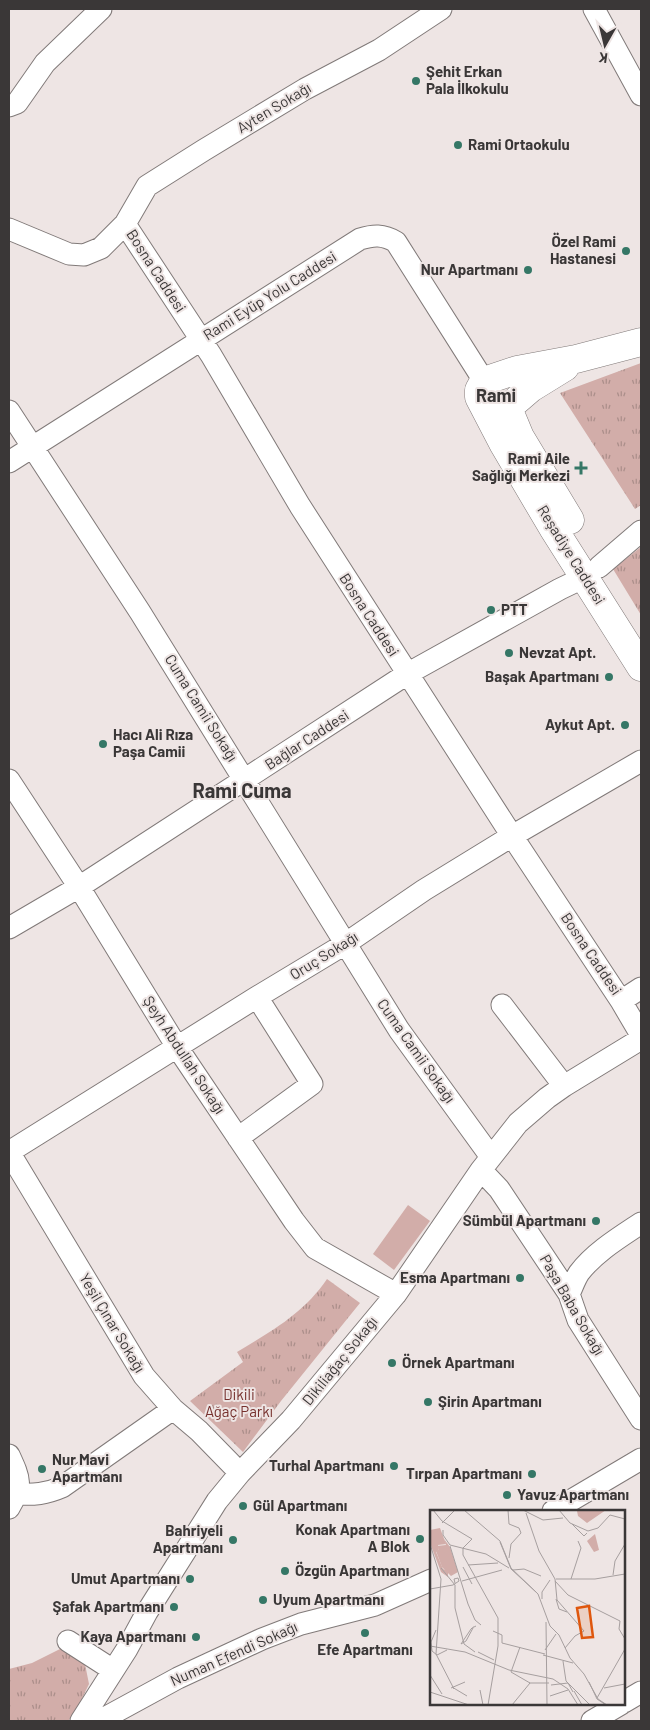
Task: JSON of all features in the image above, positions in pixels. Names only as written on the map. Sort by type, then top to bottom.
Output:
[{"type":"main road","points":[[484,380],[517,370],[576,360],[641,342]]},
{"type":"main road","points":[[499,411],[531,388],[576,360]]},
{"type":"main road","name":"Reşadiye Caddesi","points":[[484,380],[480,384],[479,398],[484,408],[499,411],[504,445],[533,496],[641,635]]},
{"type":"main road","name":"Reşadiye Caddesi","points":[[592,572],[641,667]]},
{"type":"street","points":[[9,106],[17,103],[45,63],[101,9]]},
{"type":"street","name":"Ayten Sokağı","points":[[9,229],[69,254],[84,255],[101,248],[125,224],[147,186],[305,89],[378,50],[441,9]]},
{"type":"street","points":[[594,9],[641,95]]},
{"type":"street","name":"Bosna Caddesi","points":[[125,224],[201,340],[300,506],[512,836],[622,1001],[641,1035]]},
{"type":"street","name":"Rami Eyüp Yolu Caddesi","points":[[9,462],[360,240],[371,236],[383,236],[396,242],[484,380]]},
{"type":"street","name":"Cuma Camii Sokağı","points":[[9,411],[140,612],[246,780],[345,944],[486,1164]]},
{"type":"street","name":"Bağlar Caddesi","points":[[9,928],[79,887],[407,674],[592,572],[641,531]]},
{"type":"street","name":"Oruç Sokağı","points":[[9,1152],[345,944],[424,890],[512,836],[641,762]]},
{"type":"street","name":"Şeyh Abdullah Sokağı","points":[[9,780],[79,887],[177,1047],[294,1221],[315,1248],[396,1294]]},
{"type":"street","points":[[622,1001],[641,988]]},
{"type":"street","points":[[238,1138],[312,1084],[257,997]]},
{"type":"street","points":[[502,1005],[564,1086]]},
{"type":"street","name":"Dikiliağaç Sokağı","points":[[81,1721],[213,1508],[240,1473],[291,1420],[396,1294],[486,1164],[518,1123],[564,1086],[641,1039]]},
{"type":"street","name":"Yeşil Çınar Sokağı","points":[[9,1152],[144,1376],[173,1409],[199,1431],[240,1473]]},
{"type":"street","name":"Paşa Baba Sokağı","points":[[486,1164],[499,1189],[569,1294],[578,1320],[641,1418]]},
{"type":"street","points":[[569,1294],[578,1274],[590,1261],[641,1223]]},
{"type":"street","points":[[13,1501],[49,1493],[62,1487],[173,1409]]},
{"type":"street","points":[[9,1455],[20,1484],[13,1501]]},
{"type":"street","points":[[555,1510],[641,1460]]},
{"type":"street","name":"Numan Efendi Sokağı","points":[[99,1721],[178,1678],[262,1639],[302,1624],[375,1605],[430,1580]]},
{"type":"street","points":[[68,1641],[113,1670]]},
{"type":"street","points":[[625,1701],[641,1692]]},
{"type":"street","points":[[594,1714],[617,1705]]},
{"type":"green space","points":[[641,363],[641,505],[635,509],[560,393]]},
{"type":"green space","points":[[641,547],[641,615],[613,569]]},
{"type":"green space","points":[[408,1205],[430,1221],[394,1270],[373,1254]]},
{"type":"green space","name":"Dikili Ağaç Parkı","points":[[327,1279],[360,1303],[281,1401],[243,1452],[190,1401],[243,1362],[237,1352],[275,1329],[298,1312]]},
{"type":"green space","points":[[62,1648],[84,1659],[89,1684],[75,1713],[68,1721],[9,1721],[9,1669],[32,1663]]},
{"type":"place","name":"Şehit Erkan Pala İlkokulu","points":[[416,81]]},
{"type":"place","name":"Rami Ortaokulu","points":[[458,145]]},
{"type":"place","name":"Özel Rami Hastanesi","points":[[626,251]]},
{"type":"place","name":"Nur Apartmanı","points":[[528,270]]},
{"type":"place","name":"Rami Aile Sağlığı Merkezi","points":[[581,468]]},
{"type":"place","name":"PTT","points":[[491,610]]},
{"type":"place","name":"Nevzat Apt.","points":[[509,653]]},
{"type":"place","name":"Başak Apartmanı","points":[[609,677]]},
{"type":"place","name":"Aykut Apt.","points":[[625,725]]},
{"type":"place","name":"Hacı Ali Rıza Paşa Camii","points":[[103,744]]},
{"type":"place","name":"Sümbül Apartmanı","points":[[596,1221]]},
{"type":"place","name":"Esma Apartmanı","points":[[520,1278]]},
{"type":"place","name":"Örnek Apartmanı","points":[[392,1363]]},
{"type":"place","name":"Şirin Apartmanı","points":[[428,1402]]},
{"type":"place","name":"Turhal Apartmanı","points":[[394,1466]]},
{"type":"place","name":"Nur Mavi Apartmanı","points":[[42,1469]]},
{"type":"place","name":"Tırpan Apartmanı","points":[[532,1474]]},
{"type":"place","name":"Yavuz Apartmanı","points":[[507,1495]]},
{"type":"place","name":"Gül Apartmanı","points":[[243,1506]]},
{"type":"place","name":"Konak Apartmanı A Blok","points":[[420,1539]]},
{"type":"place","name":"Bahriyeli Apartmanı","points":[[233,1540]]},
{"type":"place","name":"Özgün Apartmanı","points":[[285,1571]]},
{"type":"place","name":"Umut Apartmanı","points":[[190,1579]]},
{"type":"place","name":"Uyum Apartmanı","points":[[263,1600]]},
{"type":"place","name":"Şafak Apartmanı","points":[[174,1607]]},
{"type":"place","name":"Efe Apartmanı","points":[[365,1633]]},
{"type":"place","name":"Kaya Apartmanı","points":[[196,1637]]},
{"type":"district","name":"Rami","points":[[496,396]]},
{"type":"district","name":"Rami Cuma","points":[[242,791]]}]
